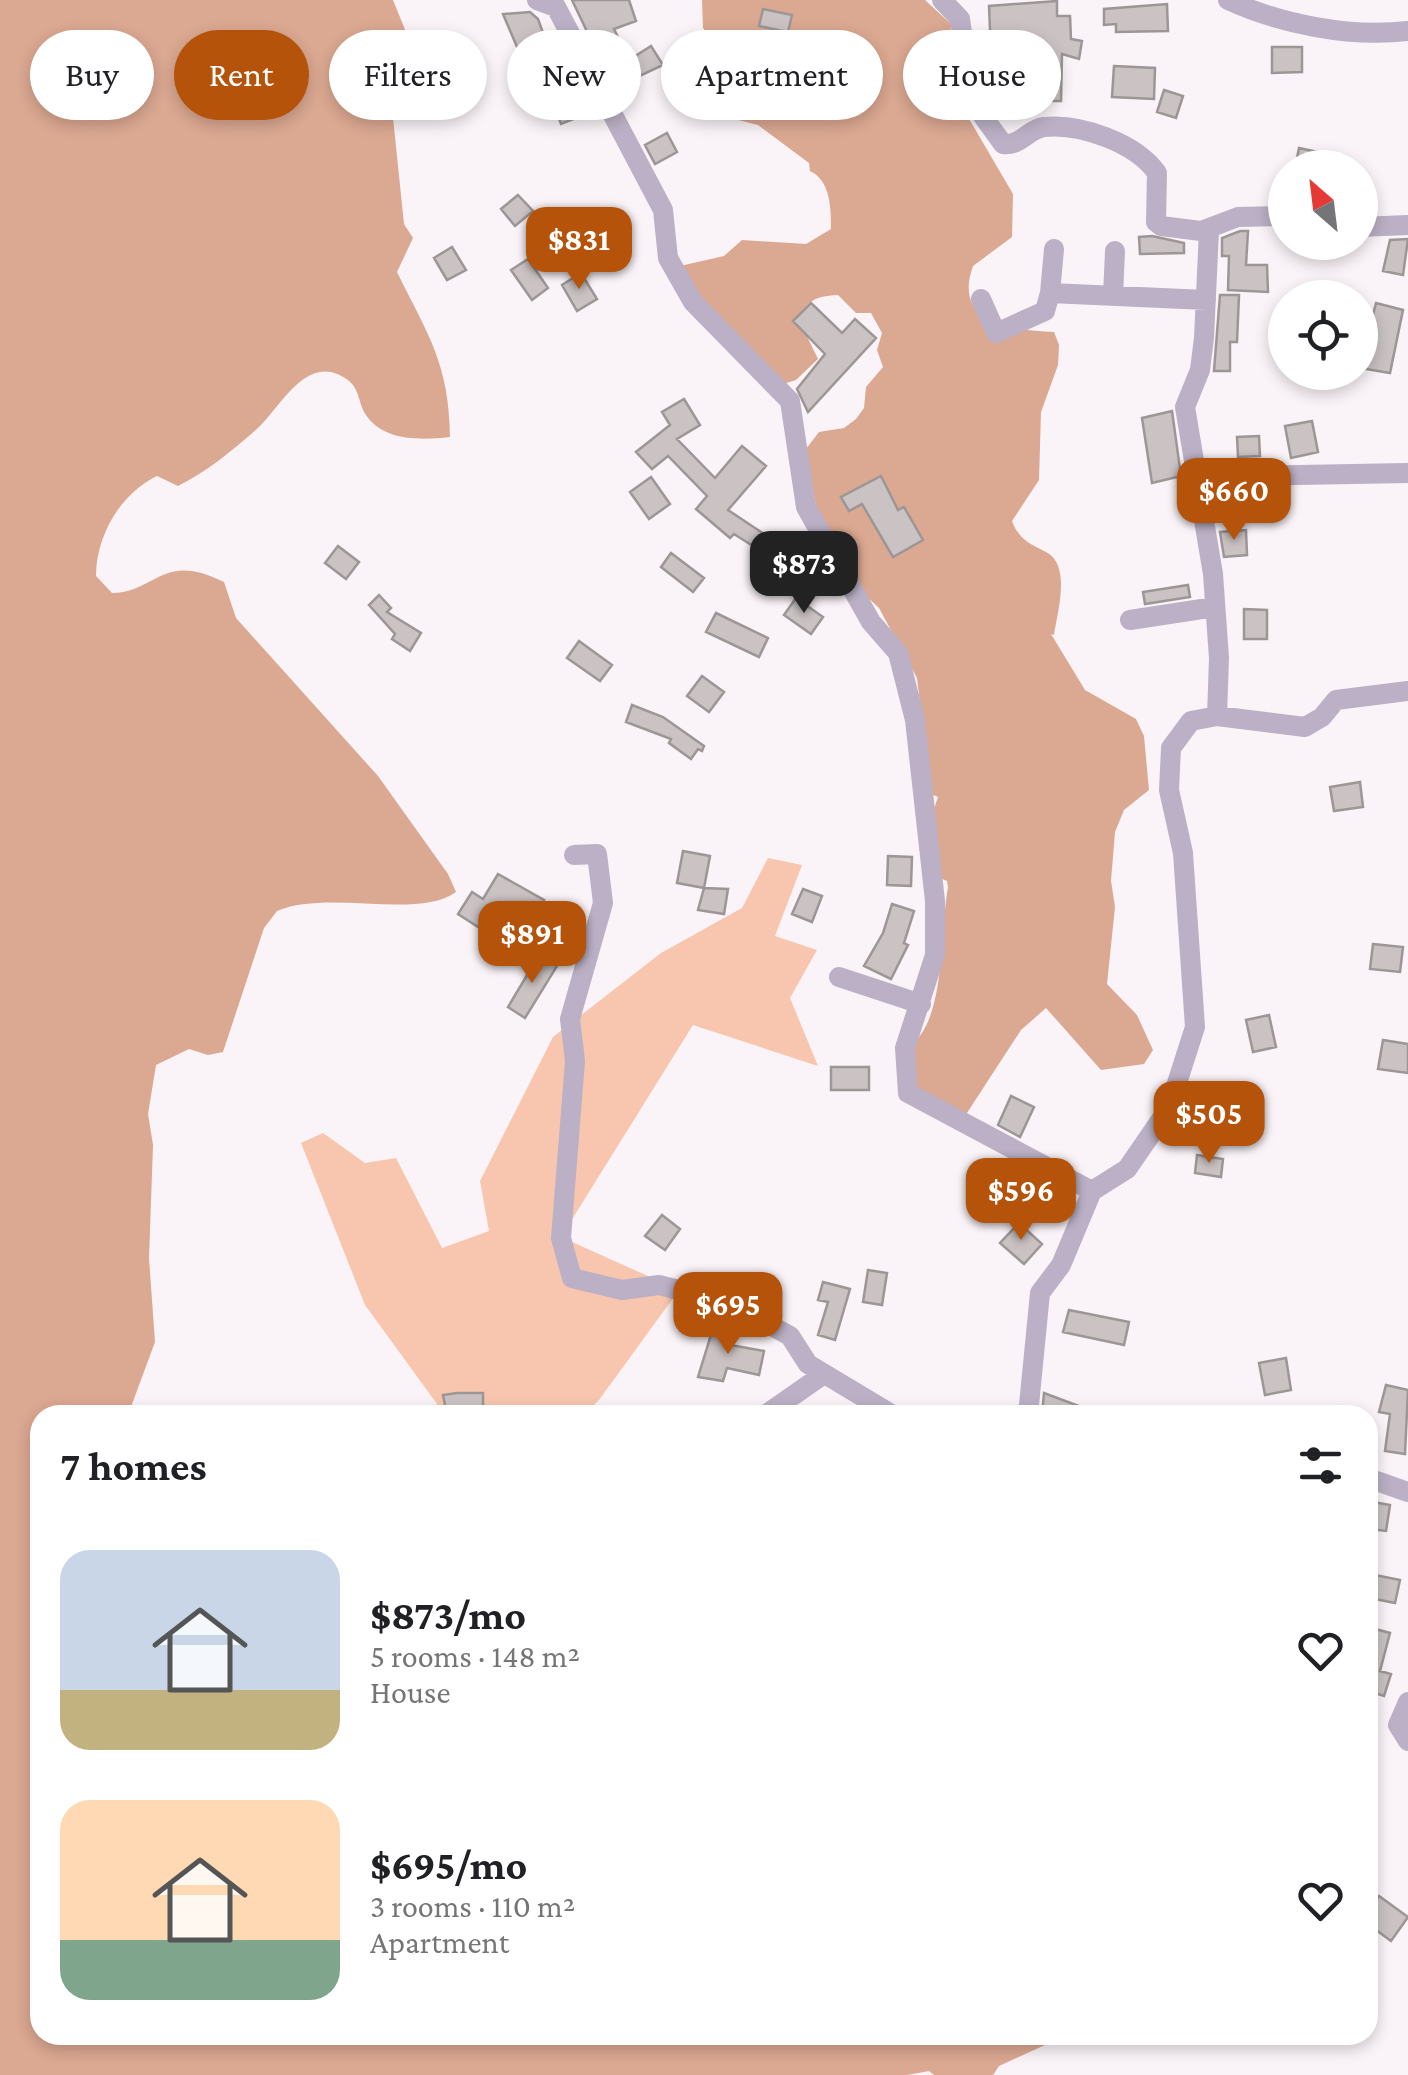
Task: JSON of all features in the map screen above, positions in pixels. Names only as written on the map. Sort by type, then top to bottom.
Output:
[{"type":"street","points":[[537,0],[556,8],[663,210],[668,258],[693,302],[790,401],[806,507],[871,622],[898,652],[915,720],[934,901],[934,956],[905,1048],[908,1092],[1092,1190]]},
{"type":"street","points":[[942,0],[960,18],[972,101],[994,138],[1012,145],[1049,127],[1103,136],[1128,148],[1157,173],[1157,225],[1210,230],[1238,217],[1268,216]]},
{"type":"street","points":[[1228,0],[1276,18],[1356,31],[1408,31]]},
{"type":"street","points":[[1378,226],[1408,225]]},
{"type":"street","points":[[1210,230],[1200,370],[1185,408],[1194,478],[1207,524],[1216,608],[1216,716]]},
{"type":"street","points":[[982,299],[996,333],[1044,311],[1050,293],[1054,249]]},
{"type":"street","points":[[1113,296],[1115,252]]},
{"type":"street","points":[[1050,293],[1206,300]]},
{"type":"street","points":[[1194,478],[1408,474]]},
{"type":"street","points":[[1130,620],[1216,608]]},
{"type":"street","points":[[1029,1405],[1040,1293],[1061,1265],[1092,1190],[1127,1168],[1169,1108],[1194,1027],[1183,853],[1168,790],[1171,748],[1191,721],[1216,716],[1305,727],[1322,718],[1336,700],[1408,691]]},
{"type":"street","points":[[574,855],[597,854],[603,903],[570,1019],[575,1061],[560,1238],[572,1278],[622,1290],[660,1285],[679,1290],[702,1307],[760,1319],[790,1336],[808,1364],[870,1405]]},
{"type":"street","points":[[839,976],[921,1004]]},
{"type":"street","points":[[780,1405],[824,1374]]},
{"type":"street","points":[[1378,1482],[1408,1492]]},
{"type":"street","points":[[1408,1702],[1398,1725],[1408,1741]]},
{"type":"shaded area","points":[[0,0],[393,0],[405,30],[329,30],[329,120],[393,120],[404,224],[413,238],[397,272],[441,369],[450,437],[393,435],[366,415],[349,381],[334,373],[308,376],[258,428],[200,474],[178,486],[157,476],[144,484],[121,505],[100,546],[96,576],[112,593],[187,570],[224,582],[236,618],[378,776],[448,874],[456,892],[419,904],[321,903],[277,911],[264,928],[223,1052],[208,1055],[189,1049],[156,1065],[148,1114],[153,1145],[149,1258],[155,1342],[132,1405],[30,1405],[30,2045],[1045,2045],[999,2066],[993,2075],[934,2075],[929,2071],[907,2075],[0,2075]]},
{"type":"shaded area","points":[[702,0],[925,0],[951,24],[951,30],[903,30],[903,120],[970,120],[1013,194],[1012,237],[973,266],[971,300],[978,312],[1004,326],[1054,332],[1059,345],[1058,365],[1041,412],[1039,480],[1012,521],[1022,537],[1054,558],[1059,567],[1060,602],[1054,635],[1051,634],[1085,690],[1136,719],[1144,736],[1149,790],[1124,810],[1115,832],[1111,881],[1115,907],[1107,984],[1137,1015],[1153,1050],[1144,1064],[1101,1070],[1046,1008],[1021,1030],[965,1116],[916,1088],[912,1044],[923,1031],[936,994],[948,887],[947,881],[940,878],[933,812],[938,797],[931,794],[917,678],[879,608],[862,592],[851,566],[820,530],[806,449],[819,432],[844,428],[864,408],[866,387],[883,367],[877,350],[882,333],[871,313],[856,313],[838,295],[813,301],[800,322],[818,359],[796,380],[783,384],[696,295],[680,266],[724,256],[742,240],[806,244],[831,229],[826,188],[810,171],[809,163],[758,125],[738,120],[883,120],[883,30],[703,28]]},
{"type":"shaded area","points":[[768,858],[802,865],[775,936],[817,950],[790,998],[818,1066],[693,1025],[561,1237],[679,1290],[594,1405],[438,1405],[365,1305],[301,1143],[323,1133],[365,1163],[396,1158],[442,1248],[489,1231],[480,1181],[553,1037],[661,953],[742,908]]},
{"type":"building","points":[[572,0],[629,0],[636,21],[614,30],[586,30]]},
{"type":"building","points":[[1057,1],[1057,16],[1070,16],[1071,39],[1082,41],[1079,59],[1062,54],[1061,101],[1061,30],[990,30],[989,6]]},
{"type":"building","points":[[1167,4],[1168,31],[1116,32],[1116,24],[1104,25],[1104,9]]},
{"type":"building","points":[[763,9],[792,15],[788,30],[759,26]]},
{"type":"building","points":[[530,12],[542,30],[510,30],[503,14]]},
{"type":"building","points":[[651,46],[661,66],[641,75],[641,52]]},
{"type":"building","points":[[1272,47],[1302,47],[1302,72],[1272,73]]},
{"type":"building","points":[[1114,66],[1155,68],[1154,99],[1112,97]]},
{"type":"building","points":[[1164,90],[1183,96],[1176,118],[1157,112]]},
{"type":"building","points":[[667,133],[677,152],[655,164],[645,145]]},
{"type":"building","points":[[518,195],[533,211],[515,226],[501,209]]},
{"type":"building","points":[[1248,231],[1246,265],[1267,265],[1268,292],[1228,290],[1229,256],[1222,256],[1222,238]]},
{"type":"building","points":[[1139,237],[1184,243],[1184,253],[1140,254]]},
{"type":"building","points":[[1408,239],[1403,275],[1383,271],[1390,240]]},
{"type":"building","points":[[452,247],[466,270],[447,280],[434,258]]},
{"type":"building","points":[[528,259],[548,288],[532,300],[511,270]]},
{"type":"building","points":[[581,273],[597,299],[577,311],[562,285]]},
{"type":"building","points":[[1220,295],[1239,295],[1237,342],[1230,342],[1230,371],[1214,371]]},
{"type":"building","points":[[811,303],[842,333],[855,319],[876,338],[808,412],[797,389],[825,354],[793,321]]},
{"type":"building","points":[[1378,304],[1403,310],[1390,373],[1378,371]]},
{"type":"building","points":[[684,399],[700,425],[677,439],[715,478],[742,446],[766,466],[728,510],[773,540],[764,553],[734,534],[730,538],[696,509],[707,496],[668,456],[652,469],[636,452],[670,425],[662,412]]},
{"type":"building","points":[[1172,411],[1181,476],[1152,483],[1142,418]]},
{"type":"building","points":[[1312,421],[1318,452],[1291,458],[1285,426]]},
{"type":"building","points":[[1259,436],[1260,456],[1238,457],[1237,437]]},
{"type":"building","points":[[881,476],[898,510],[904,507],[923,540],[893,557],[862,504],[849,511],[841,497]]},
{"type":"building","points":[[651,477],[670,504],[649,519],[630,492]]},
{"type":"building","points":[[1246,530],[1247,555],[1224,557],[1220,532]]},
{"type":"building","points":[[338,546],[359,562],[346,579],[325,563]]},
{"type":"building","points":[[671,553],[704,578],[693,592],[661,567]]},
{"type":"building","points":[[1188,585],[1190,597],[1145,604],[1143,592]]},
{"type":"building","points":[[379,595],[391,608],[387,612],[421,633],[410,651],[392,639],[395,634],[369,605]]},
{"type":"building","points":[[796,598],[823,617],[811,634],[784,615]]},
{"type":"building","points":[[1244,609],[1267,610],[1267,639],[1244,639]]},
{"type":"building","points":[[716,613],[768,638],[759,657],[706,632]]},
{"type":"building","points":[[579,641],[612,665],[600,681],[567,658]]},
{"type":"building","points":[[702,676],[724,692],[709,712],[687,696]]},
{"type":"building","points":[[632,705],[663,717],[704,746],[702,751],[698,749],[691,759],[669,743],[671,739],[626,722]]},
{"type":"building","points":[[1360,782],[1363,807],[1334,811],[1330,787]]},
{"type":"building","points":[[683,851],[710,856],[704,888],[677,883]]},
{"type":"building","points":[[888,856],[912,857],[911,886],[887,885]]},
{"type":"building","points":[[498,874],[544,900],[530,923],[505,909],[489,934],[458,914],[472,892],[483,899]]},
{"type":"building","points":[[704,888],[728,889],[724,914],[698,910]]},
{"type":"building","points":[[803,889],[822,896],[812,922],[792,914]]},
{"type":"building","points":[[892,904],[914,911],[904,943],[908,945],[891,979],[864,966],[883,933]]},
{"type":"building","points":[[1373,944],[1403,947],[1400,972],[1370,969]]},
{"type":"building","points":[[539,955],[557,966],[525,1018],[508,1007]]},
{"type":"building","points":[[1269,1015],[1276,1047],[1253,1052],[1246,1020]]},
{"type":"building","points":[[1383,1040],[1408,1044],[1408,1073],[1378,1069]]},
{"type":"building","points":[[831,1067],[869,1067],[869,1090],[831,1090]]},
{"type":"building","points":[[1011,1096],[1034,1107],[1020,1137],[998,1125]]},
{"type":"building","points":[[1197,1155],[1223,1159],[1221,1177],[1195,1173]]},
{"type":"building","points":[[662,1215],[680,1229],[665,1250],[645,1236]]},
{"type":"building","points":[[1019,1223],[1042,1244],[1024,1264],[1000,1243]]},
{"type":"building","points":[[868,1270],[887,1273],[882,1305],[863,1302]]},
{"type":"building","points":[[823,1282],[850,1289],[835,1340],[818,1335],[828,1302],[818,1300]]},
{"type":"building","points":[[1069,1310],[1129,1322],[1124,1345],[1063,1332]]},
{"type":"building","points":[[714,1325],[729,1329],[725,1344],[764,1351],[759,1375],[727,1368],[723,1381],[698,1377]]},
{"type":"building","points":[[1286,1358],[1291,1390],[1265,1395],[1259,1363]]},
{"type":"building","points":[[1386,1385],[1408,1390],[1405,1454],[1385,1451],[1390,1414],[1379,1412]]},
{"type":"building","points":[[483,1393],[483,1405],[445,1405],[443,1395]]},
{"type":"building","points":[[1044,1393],[1076,1405],[1043,1405]]},
{"type":"building","points":[[1378,1503],[1390,1505],[1386,1531],[1378,1530]]},
{"type":"building","points":[[1378,1576],[1400,1580],[1395,1603],[1378,1600]]},
{"type":"building","points":[[1378,1630],[1390,1633],[1380,1671],[1391,1674],[1384,1696],[1378,1694]]},
{"type":"building","points":[[1378,1897],[1408,1917],[1391,1941],[1378,1931]]}]
